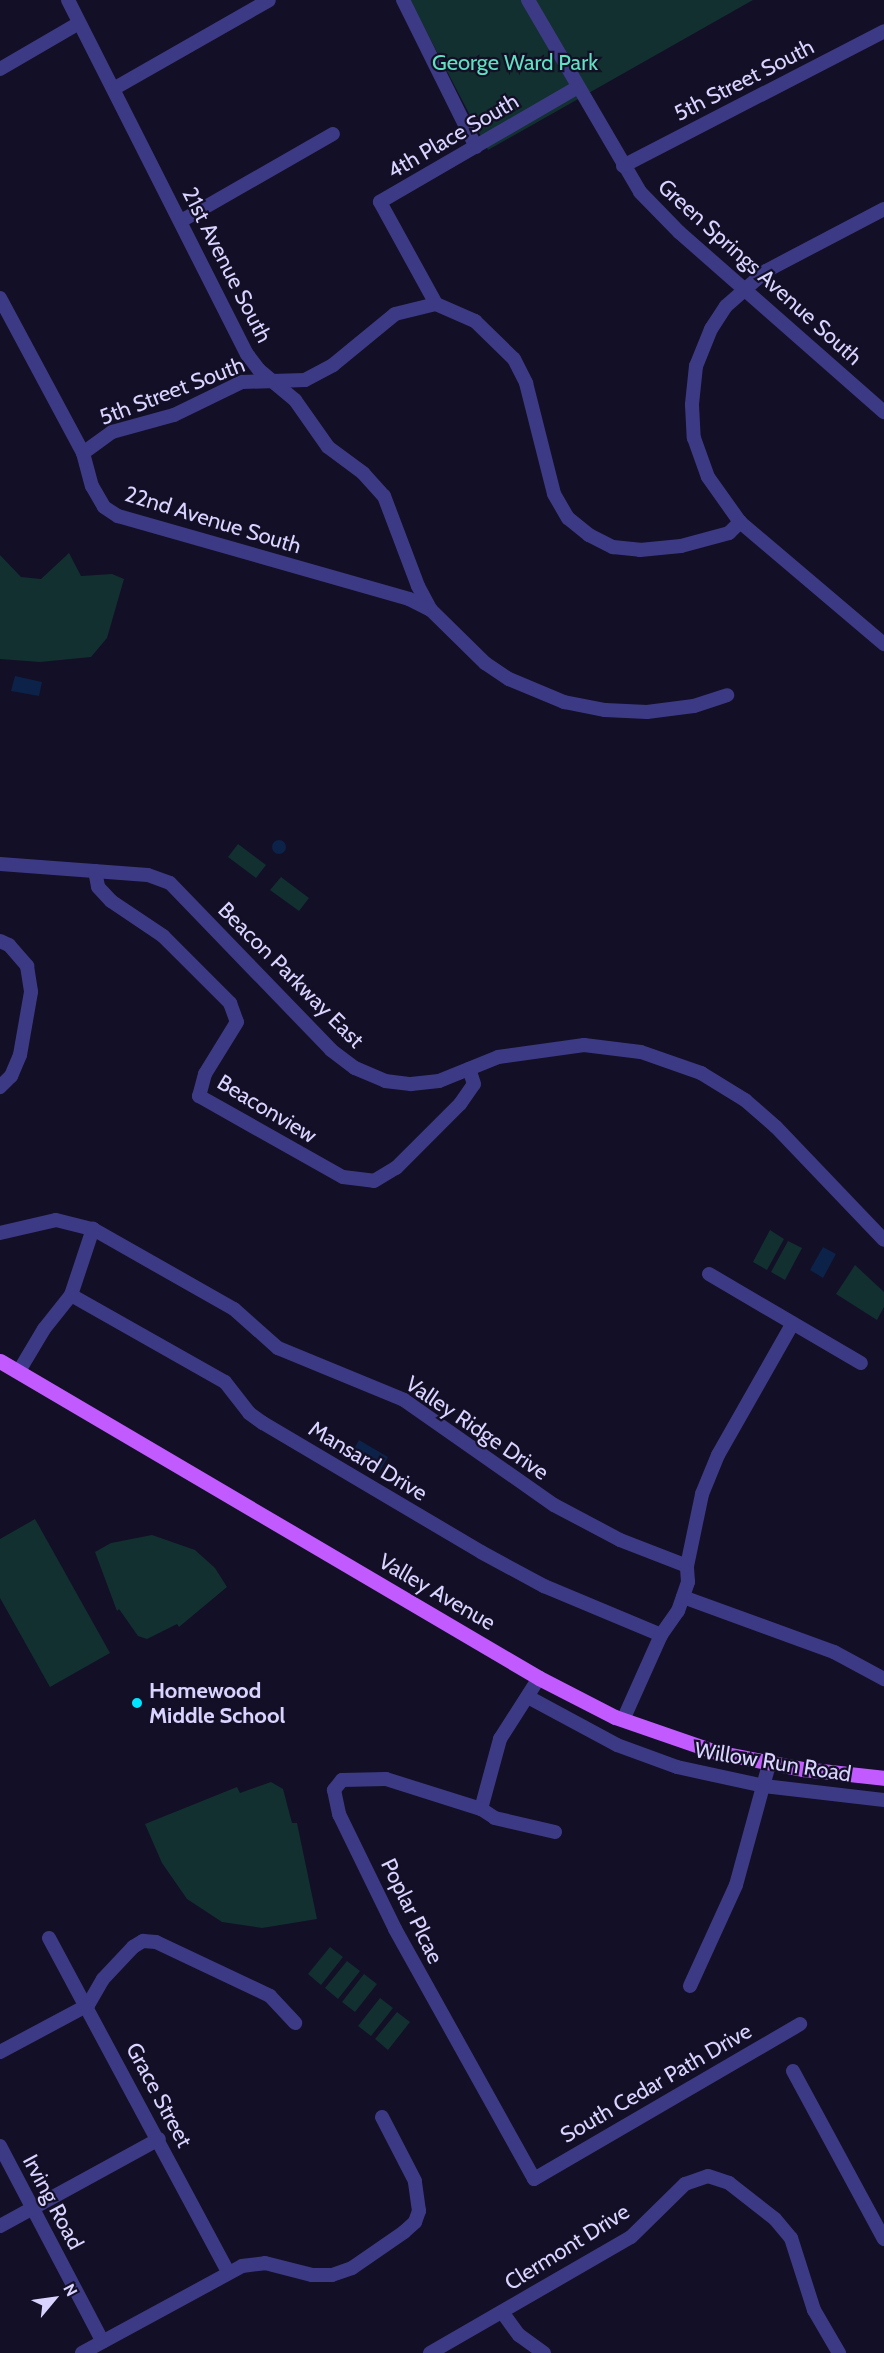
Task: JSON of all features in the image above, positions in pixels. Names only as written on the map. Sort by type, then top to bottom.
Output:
[{"type":"main road","name":"Valley Avenue","points":[[0,1361],[539,1678],[623,1720],[707,1749],[769,1764],[884,1778]]},
{"type":"street","name":"21st Avenue South","points":[[68,0],[115,88],[247,354],[272,381],[296,400],[328,447],[363,473],[384,496],[418,586],[431,610],[485,663],[509,679],[564,702],[605,710],[647,712],[694,706],[727,696]]},
{"type":"street","points":[[115,88],[269,0]]},
{"type":"street","points":[[403,0],[476,147]]},
{"type":"street","name":"Green Springs Avenue South","points":[[528,0],[640,192],[679,232],[884,412]]},
{"type":"street","points":[[0,69],[80,23]]},
{"type":"street","name":"5th Street South","points":[[623,166],[884,31]]},
{"type":"street","name":"4th Place South","points":[[436,304],[380,202],[578,87]]},
{"type":"street","points":[[181,221],[333,134]]},
{"type":"street","points":[[884,209],[766,271],[726,306],[711,329],[696,366],[692,405],[694,438],[708,477],[740,522],[884,644]]},
{"type":"street","name":"22nd Avenue South","points":[[0,297],[83,453],[98,497],[104,507],[118,516],[409,599],[431,610]]},
{"type":"street","points":[[436,304],[475,321],[509,351],[526,383],[554,494],[568,518],[589,535],[613,546],[640,549],[681,546],[729,532],[740,522]]},
{"type":"street","name":"5th Street South","points":[[83,453],[123,428],[174,415],[242,382],[305,380],[325,371],[395,314],[436,304]]},
{"type":"street","name":"Beacon Parkway East","points":[[0,864],[148,875],[170,883],[331,1050],[355,1068],[386,1080],[411,1084],[439,1081],[498,1057],[584,1045],[641,1052],[701,1073],[745,1100],[776,1127],[884,1240]]},
{"type":"street","name":"Beaconview","points":[[95,871],[98,887],[111,902],[163,936],[230,1003],[237,1022],[205,1074],[199,1096],[343,1178],[374,1181],[396,1168],[460,1104],[474,1084],[468,1069]]},
{"type":"street","points":[[0,941],[9,945],[27,966],[31,992],[20,1054],[11,1076],[0,1087]]},
{"type":"street","name":"Valley Ridge Drive","points":[[0,1233],[56,1220],[93,1229],[234,1309],[278,1348],[404,1400],[554,1505],[621,1540],[687,1566]]},
{"type":"street","points":[[19,1371],[44,1329],[71,1295],[93,1229]]},
{"type":"street","points":[[709,1274],[792,1325],[861,1363]]},
{"type":"street","name":"Mansard Drive","points":[[71,1295],[225,1382],[249,1413],[263,1423],[481,1552],[544,1586],[661,1635]]},
{"type":"street","points":[[623,1720],[661,1635],[683,1597],[688,1582],[687,1566],[702,1494],[718,1455],[792,1325]]},
{"type":"street","points":[[683,1597],[834,1652],[884,1678]]},
{"type":"street","points":[[539,1678],[500,1739],[481,1809],[495,1818],[555,1832]]},
{"type":"street","name":"Willow Run Road","points":[[528,1697],[617,1744],[676,1767],[764,1786],[884,1800]]},
{"type":"street","points":[[690,1986],[736,1885],[769,1764]]},
{"type":"street","name":"Poplar Plcae","points":[[481,1809],[386,1779],[342,1780],[334,1790],[339,1814],[465,2059],[534,2179]]},
{"type":"street","name":"Grace Street","points":[[49,1938],[88,2005],[228,2272]]},
{"type":"street","points":[[0,2052],[88,2005],[103,1979],[132,1947],[143,1941],[156,1942],[270,1996],[295,2023]]},
{"type":"street","name":"South Cedar Path Drive","points":[[534,2179],[800,2024]]},
{"type":"street","points":[[793,2071],[884,2239]]},
{"type":"street","points":[[82,2353],[242,2266],[265,2263],[312,2275],[332,2275],[352,2268],[415,2222],[419,2211],[415,2181],[382,2117]]},
{"type":"street","points":[[0,2226],[159,2139]]},
{"type":"street","name":"Irving Road","points":[[0,2146],[104,2342]]},
{"type":"street","name":"Clermont Drive","points":[[430,2353],[631,2237],[685,2184],[708,2176],[729,2182],[774,2219],[791,2238],[814,2310],[838,2353]]},
{"type":"street","points":[[502,2312],[519,2334],[544,2353]]},
{"type":"green space","name":"George Ward Park","points":[[410,0],[753,0],[488,150]]},
{"type":"green space","points":[[69,553],[81,576],[112,574],[124,579],[107,638],[91,657],[40,662],[0,659],[0,555],[21,577],[41,579]]},
{"type":"green space","points":[[238,844],[266,865],[256,878],[228,857]]},
{"type":"green space","points":[[281,877],[309,898],[299,911],[270,890]]},
{"type":"green space","points":[[770,1230],[784,1239],[767,1270],[753,1262]]},
{"type":"green space","points":[[788,1241],[802,1248],[785,1280],[771,1272]]},
{"type":"green space","points":[[855,1265],[884,1292],[884,1307],[877,1320],[836,1294]]},
{"type":"green space","points":[[35,1519],[110,1653],[50,1687],[0,1598],[0,1539]]},
{"type":"green space","points":[[152,1535],[195,1550],[215,1568],[227,1587],[179,1627],[177,1624],[147,1639],[138,1636],[119,1609],[117,1611],[95,1552],[111,1543]]},
{"type":"green space","points":[[271,1782],[283,1789],[292,1823],[297,1823],[317,1919],[262,1928],[222,1922],[187,1899],[162,1863],[145,1824],[237,1787],[240,1793]]},
{"type":"green space","points":[[330,1947],[343,1957],[321,1985],[308,1974]]},
{"type":"green space","points":[[347,1961],[360,1971],[338,1999],[325,1988]]},
{"type":"green space","points":[[364,1974],[377,1984],[355,2012],[342,2002]]},
{"type":"green space","points":[[380,1998],[393,2008],[371,2036],[358,2026]]},
{"type":"green space","points":[[397,2012],[410,2022],[388,2050],[375,2039]]},
{"type":"water","points":[[15,676],[42,682],[39,696],[11,691]]},
{"type":"water","points":[[279,840],[284,842],[286,847],[284,852],[279,854],[274,852],[272,847],[274,842]]},
{"type":"water","points":[[823,1247],[836,1254],[823,1278],[810,1270]]},
{"type":"water","points":[[359,1440],[388,1457],[380,1471],[351,1454]]},
{"type":"place","name":"Homewood Middle School","points":[[137,1703]]}]
